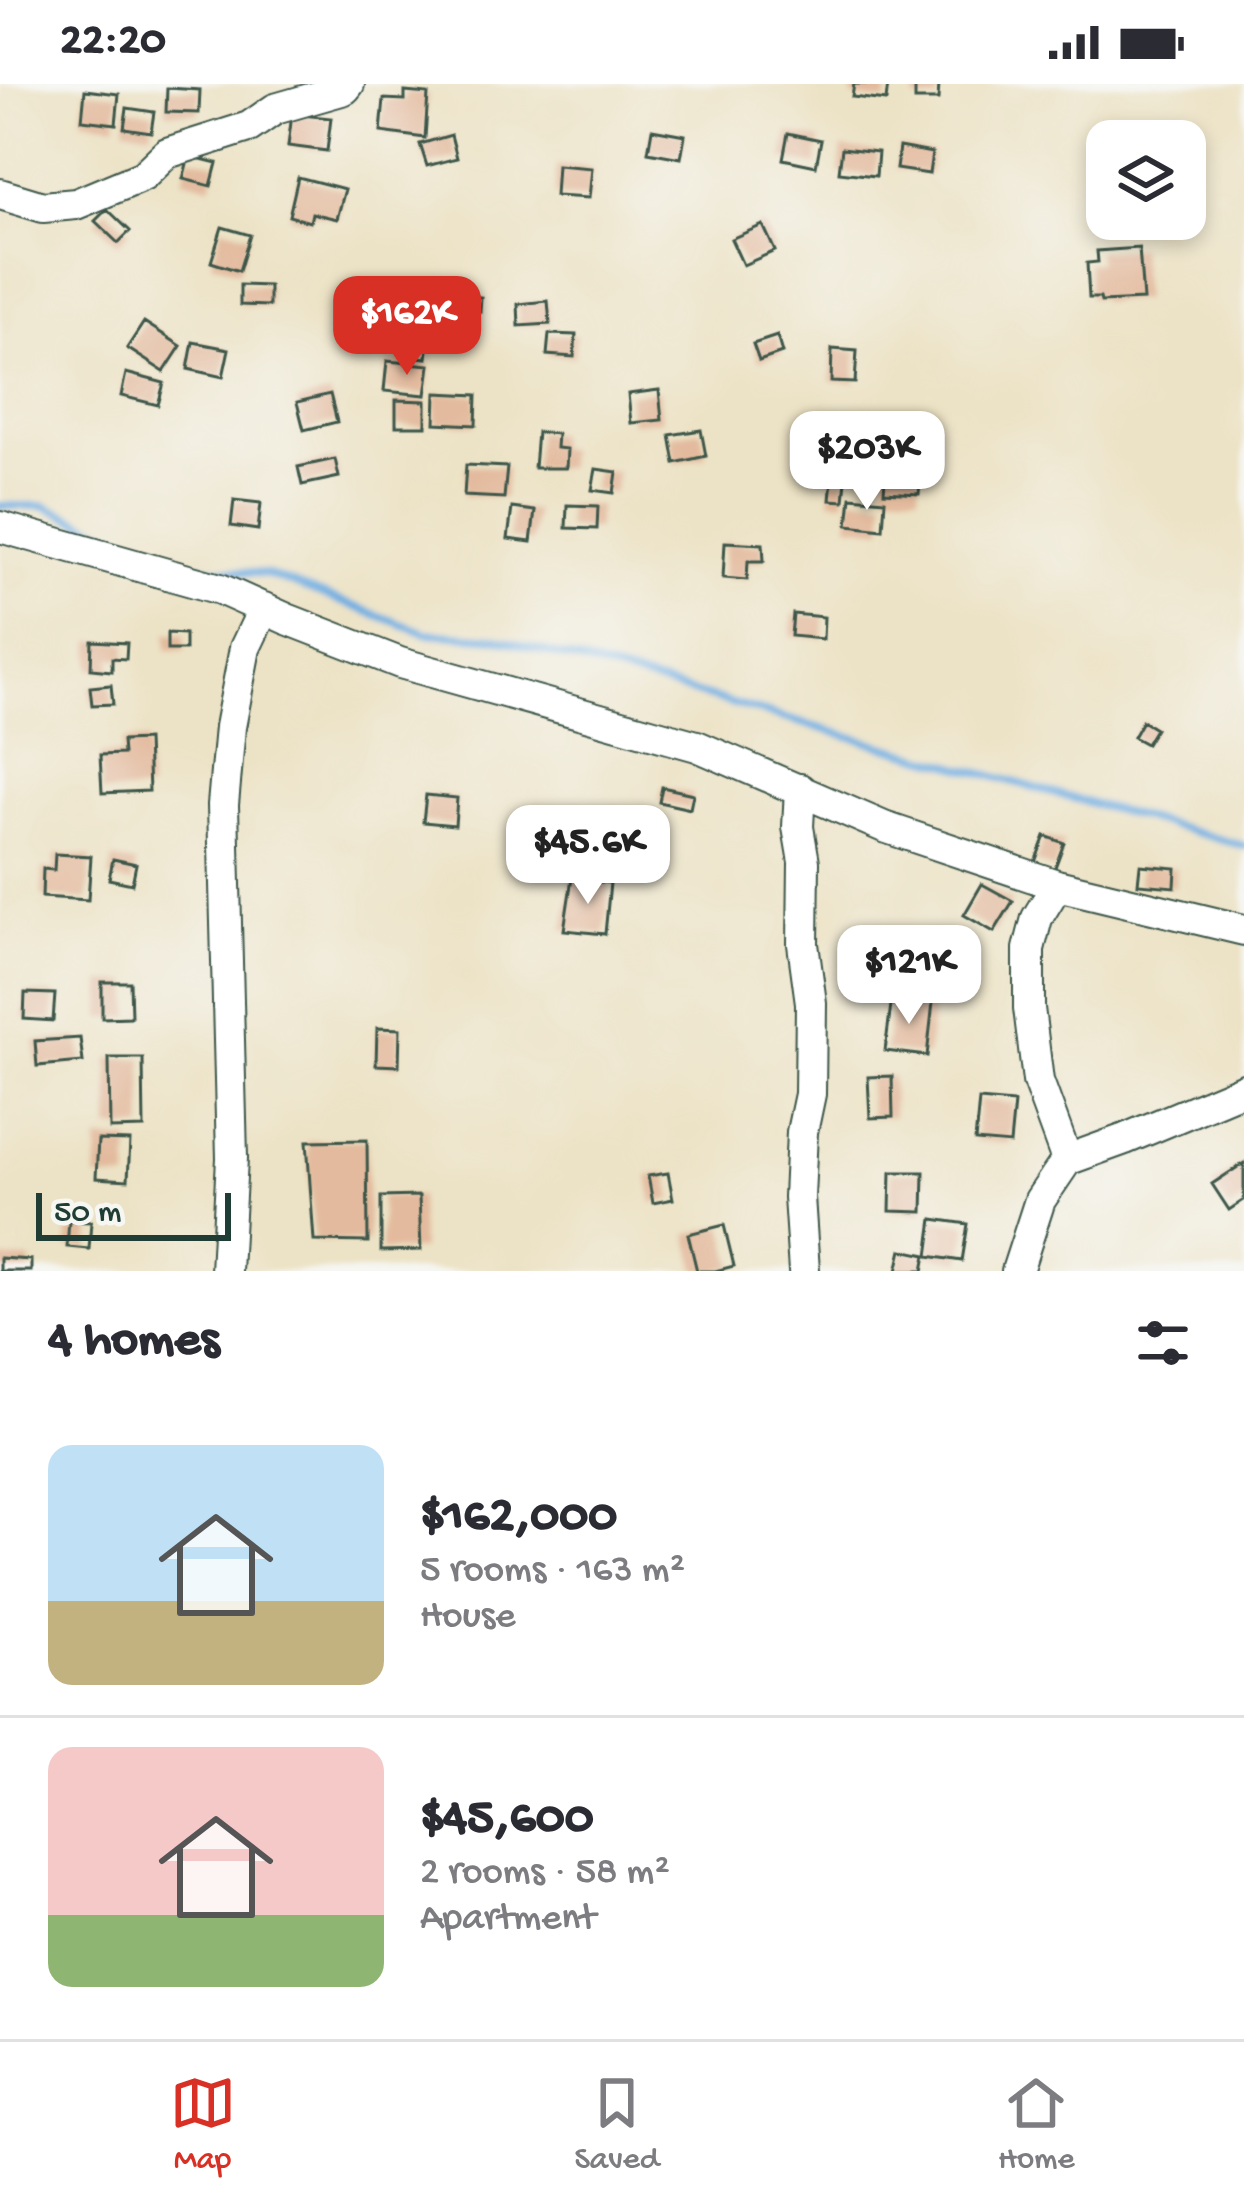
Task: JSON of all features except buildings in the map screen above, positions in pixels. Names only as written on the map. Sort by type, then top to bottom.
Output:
[{"type":"street","points":[[0,194],[43,207],[76,204],[143,176],[167,153],[249,127],[275,109],[349,84]]},
{"type":"street","points":[[0,527],[220,589],[400,663],[697,746],[884,827],[1057,885],[1244,930]]},
{"type":"street","points":[[226,1271],[232,1158],[223,805],[230,728],[245,648],[264,608]]},
{"type":"street","points":[[800,789],[803,944],[811,1003],[810,1094],[802,1132],[799,1197],[804,1271]]},
{"type":"street","points":[[1057,885],[1037,918],[1029,949],[1029,1008],[1038,1081],[1067,1160]]},
{"type":"street","points":[[1017,1271],[1040,1200],[1067,1160],[1244,1089]]},
{"type":"waterway","points":[[0,506],[45,506],[173,562]]},
{"type":"waterway","points":[[193,567],[266,574],[426,633],[496,638],[1244,846]]}]
